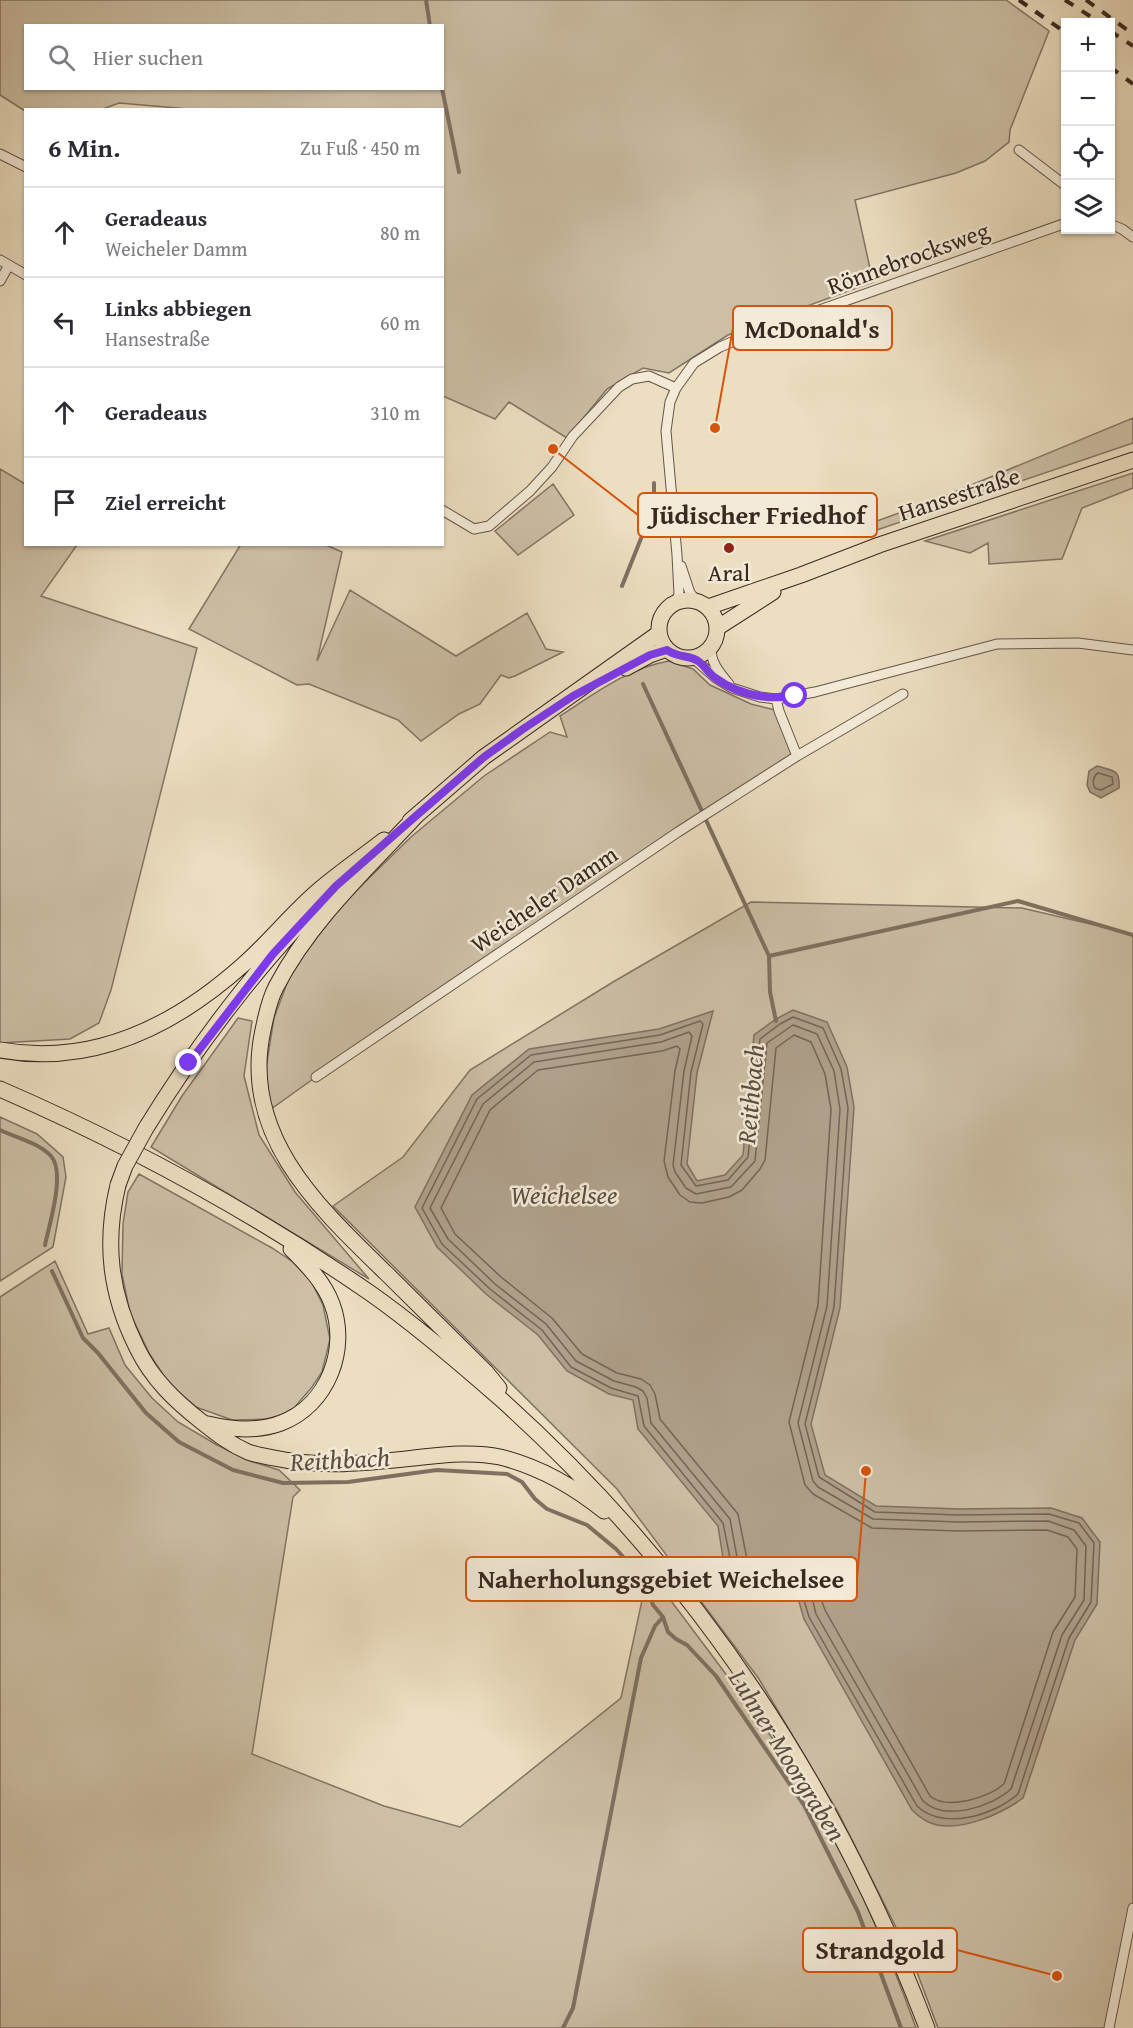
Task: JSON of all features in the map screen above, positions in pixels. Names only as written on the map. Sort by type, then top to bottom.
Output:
[{"type":"main road","name":"Hansestraße","points":[[702,604],[801,575],[889,542],[1133,460]]},
{"type":"main road","name":"Hansestraße","points":[[717,628],[801,575]]},
{"type":"main road","points":[[686,599],[702,604],[715,618],[717,628],[711,646],[702,654],[692,657],[680,657],[667,650],[659,633],[661,617],[668,607],[686,599]]},
{"type":"main road","points":[[645,1545],[579,1492],[541,1470],[498,1457],[452,1454],[344,1465],[296,1463],[250,1453],[227,1441],[178,1403],[157,1381],[140,1355],[126,1327],[116,1293],[109,1239],[111,1216],[118,1185],[125,1166],[146,1128],[189,1063],[273,954],[336,886],[484,757],[659,633]]},
{"type":"main road","points":[[573,696],[650,655],[667,650]]},
{"type":"main road","points":[[0,1050],[50,1055],[81,1050],[108,1044],[145,1031],[178,1014],[208,994],[245,963],[318,891],[417,815]]},
{"type":"main road","points":[[417,815],[312,929],[275,987],[261,1038],[258,1061],[259,1086],[264,1108],[283,1155],[313,1200],[486,1372],[534,1429]]},
{"type":"main road","points":[[0,1089],[162,1167],[267,1226],[371,1294],[431,1340],[534,1429],[585,1480],[645,1545],[678,1585],[777,1723],[816,1788],[879,1911],[903,1964],[927,2028]]},
{"type":"main road","points":[[202,1422],[231,1429],[255,1429],[281,1423],[311,1403],[329,1380],[338,1356],[339,1327],[332,1303],[320,1279],[267,1226]]},
{"type":"street","points":[[1019,150],[1061,183]]},
{"type":"street","points":[[0,154],[24,166]]},
{"type":"street","name":"Rönnebrocksweg","points":[[676,602],[679,594],[666,431],[667,416],[676,388],[694,363],[726,344],[1061,224]]},
{"type":"street","points":[[1115,225],[1133,237]]},
{"type":"street","points":[[0,281],[4,263],[24,274]]},
{"type":"street","points":[[444,511],[474,529],[489,526],[530,491],[552,468],[573,435],[619,387],[632,379],[650,376],[676,388]]},
{"type":"street","name":"Rönnebrocksweg","points":[[677,555],[690,593],[702,604]]},
{"type":"street","points":[[692,657],[716,678],[732,688],[760,697],[776,699],[824,690],[997,644],[1078,643],[1133,650]]},
{"type":"street","points":[[711,646],[710,656],[714,664],[732,688]]},
{"type":"street","name":"Weicheler Damm","points":[[316,1077],[695,822],[797,756],[903,694]]},
{"type":"street","points":[[776,699],[797,756]]},
{"type":"street","points":[[1109,2028],[1133,1908]]},
{"type":"shaded area","points":[[0,0],[1006,0],[1049,31],[1010,130],[1009,142],[985,161],[956,173],[855,200],[873,282],[728,335],[669,373],[643,368],[607,389],[567,438],[509,402],[495,419],[444,396],[444,108],[177,108],[119,103],[106,108],[24,108],[24,110],[0,95]]},
{"type":"shaded area","points":[[1133,418],[1133,443],[871,532],[855,529],[940,498]]},
{"type":"shaded area","points":[[0,469],[24,483],[24,546],[76,546],[41,596],[197,648],[111,990],[99,1023],[70,1039],[0,1043]]},
{"type":"shaded area","points":[[1133,473],[1133,488],[1082,508],[1062,559],[989,564],[988,543],[970,553],[925,541]]},
{"type":"shaded area","points":[[553,484],[574,515],[518,555],[495,531]]},
{"type":"shaded area","points":[[240,546],[328,546],[342,552],[317,661],[350,590],[456,656],[527,613],[546,649],[563,652],[515,676],[509,678],[501,675],[480,704],[459,714],[421,741],[398,720],[309,684],[297,685],[189,629]]},
{"type":"shaded area","points":[[669,661],[693,669],[710,685],[751,704],[779,711],[797,756],[271,1109],[264,1081],[274,1018],[295,962],[322,924],[411,837],[484,776],[550,732],[567,737],[560,716],[625,676],[639,669]]},
{"type":"shaded area","points":[[751,902],[1022,908],[1133,934],[1133,1908],[1109,2028],[938,2028],[912,1959],[838,1812],[759,1679],[617,1489],[333,1206],[403,1157],[470,1070],[613,982]]},
{"type":"shaded area","points":[[238,1018],[252,1021],[244,1076],[259,1135],[295,1192],[369,1279],[151,1147],[182,1096]]},
{"type":"shaded area","points":[[0,1117],[37,1134],[63,1157],[66,1177],[53,1247],[0,1281]]},
{"type":"shaded area","points":[[139,1174],[272,1248],[293,1262],[311,1281],[323,1305],[330,1339],[322,1372],[294,1408],[275,1419],[232,1420],[196,1407],[169,1384],[149,1353],[130,1313],[122,1274],[123,1224],[128,1192]]},
{"type":"shaded area","points":[[55,1261],[88,1334],[109,1328],[125,1365],[152,1398],[178,1422],[250,1461],[279,1470],[300,1490],[293,1497],[252,1754],[384,1806],[460,1827],[621,1698],[644,1591],[666,1594],[764,1726],[819,1812],[856,1882],[888,1954],[916,2028],[0,2028],[0,1297]]},
{"type":"water","points":[[1097,766],[1115,772],[1119,782],[1119,788],[1101,798],[1090,792],[1087,785],[1089,771]]},
{"type":"water","name":"Weichelsee","points":[[793,1010],[827,1022],[847,1067],[854,1107],[840,1308],[811,1424],[825,1475],[876,1506],[959,1509],[1051,1508],[1082,1518],[1100,1542],[1097,1604],[1075,1640],[1023,1798],[994,1815],[971,1823],[937,1825],[923,1819],[912,1810],[804,1619],[795,1588],[761,1581],[738,1583],[726,1577],[718,1526],[638,1429],[633,1400],[609,1394],[567,1371],[538,1335],[486,1294],[437,1247],[415,1207],[472,1095],[529,1049],[659,1029],[713,1011],[697,1073],[687,1164],[697,1181],[725,1175],[743,1155],[754,1035]]},
{"type":"waterway","points":[[426,0],[430,24]]},
{"type":"waterway","points":[[442,90],[459,172]]},
{"type":"waterway","points":[[622,586],[654,506],[654,483]]},
{"type":"waterway","points":[[643,684],[769,956]]},
{"type":"waterway","name":"Reithbach","points":[[776,1021],[770,992],[769,956],[1018,901],[1133,935]]},
{"type":"waterway","name":"Reithbach","points":[[0,1130],[40,1147],[51,1156],[55,1164],[57,1186],[45,1245]]},
{"type":"waterway","name":"Reithbach","points":[[52,1271],[83,1338],[98,1353],[146,1413],[179,1442],[233,1470],[283,1483],[348,1482],[437,1470],[507,1474],[522,1482],[535,1499],[547,1509],[587,1525],[616,1549],[645,1581],[653,1605],[663,1617],[668,1632],[687,1645],[716,1676],[804,1805],[858,1912],[901,2028]]},
{"type":"waterway","name":"Reithbach","points":[[699,1592],[726,1577],[727,1573]]},
{"type":"waterway","points":[[563,2028],[573,2008],[641,1658],[655,1626],[663,1617]]},
{"type":"railway","points":[[1019,0],[1061,29]]},
{"type":"railway","points":[[1065,0],[1093,18]]},
{"type":"railway","points":[[1086,0],[1133,34]]},
{"type":"railway","points":[[1115,34],[1133,46]]},
{"type":"railway","points":[[1115,71],[1133,84]]},
{"type":"place","name":"McDonald's","points":[[715,428]]},
{"type":"place","name":"Jüdischer Friedhof","points":[[553,449]]},
{"type":"place","name":"Aral","points":[[729,548]]},
{"type":"place","name":"Naherholungsgebiet Weichelsee","points":[[866,1471]]},
{"type":"place","name":"Strandgold","points":[[1057,1976]]},
{"type":"route","points":[[189,1063],[273,954],[336,886],[484,757],[573,696],[650,655],[667,650],[680,657],[692,657],[716,678],[745,693],[776,699],[795,696]]},
{"type":"water label","name":"Luhner Moorgraben","points":[[788,1755]]}]
